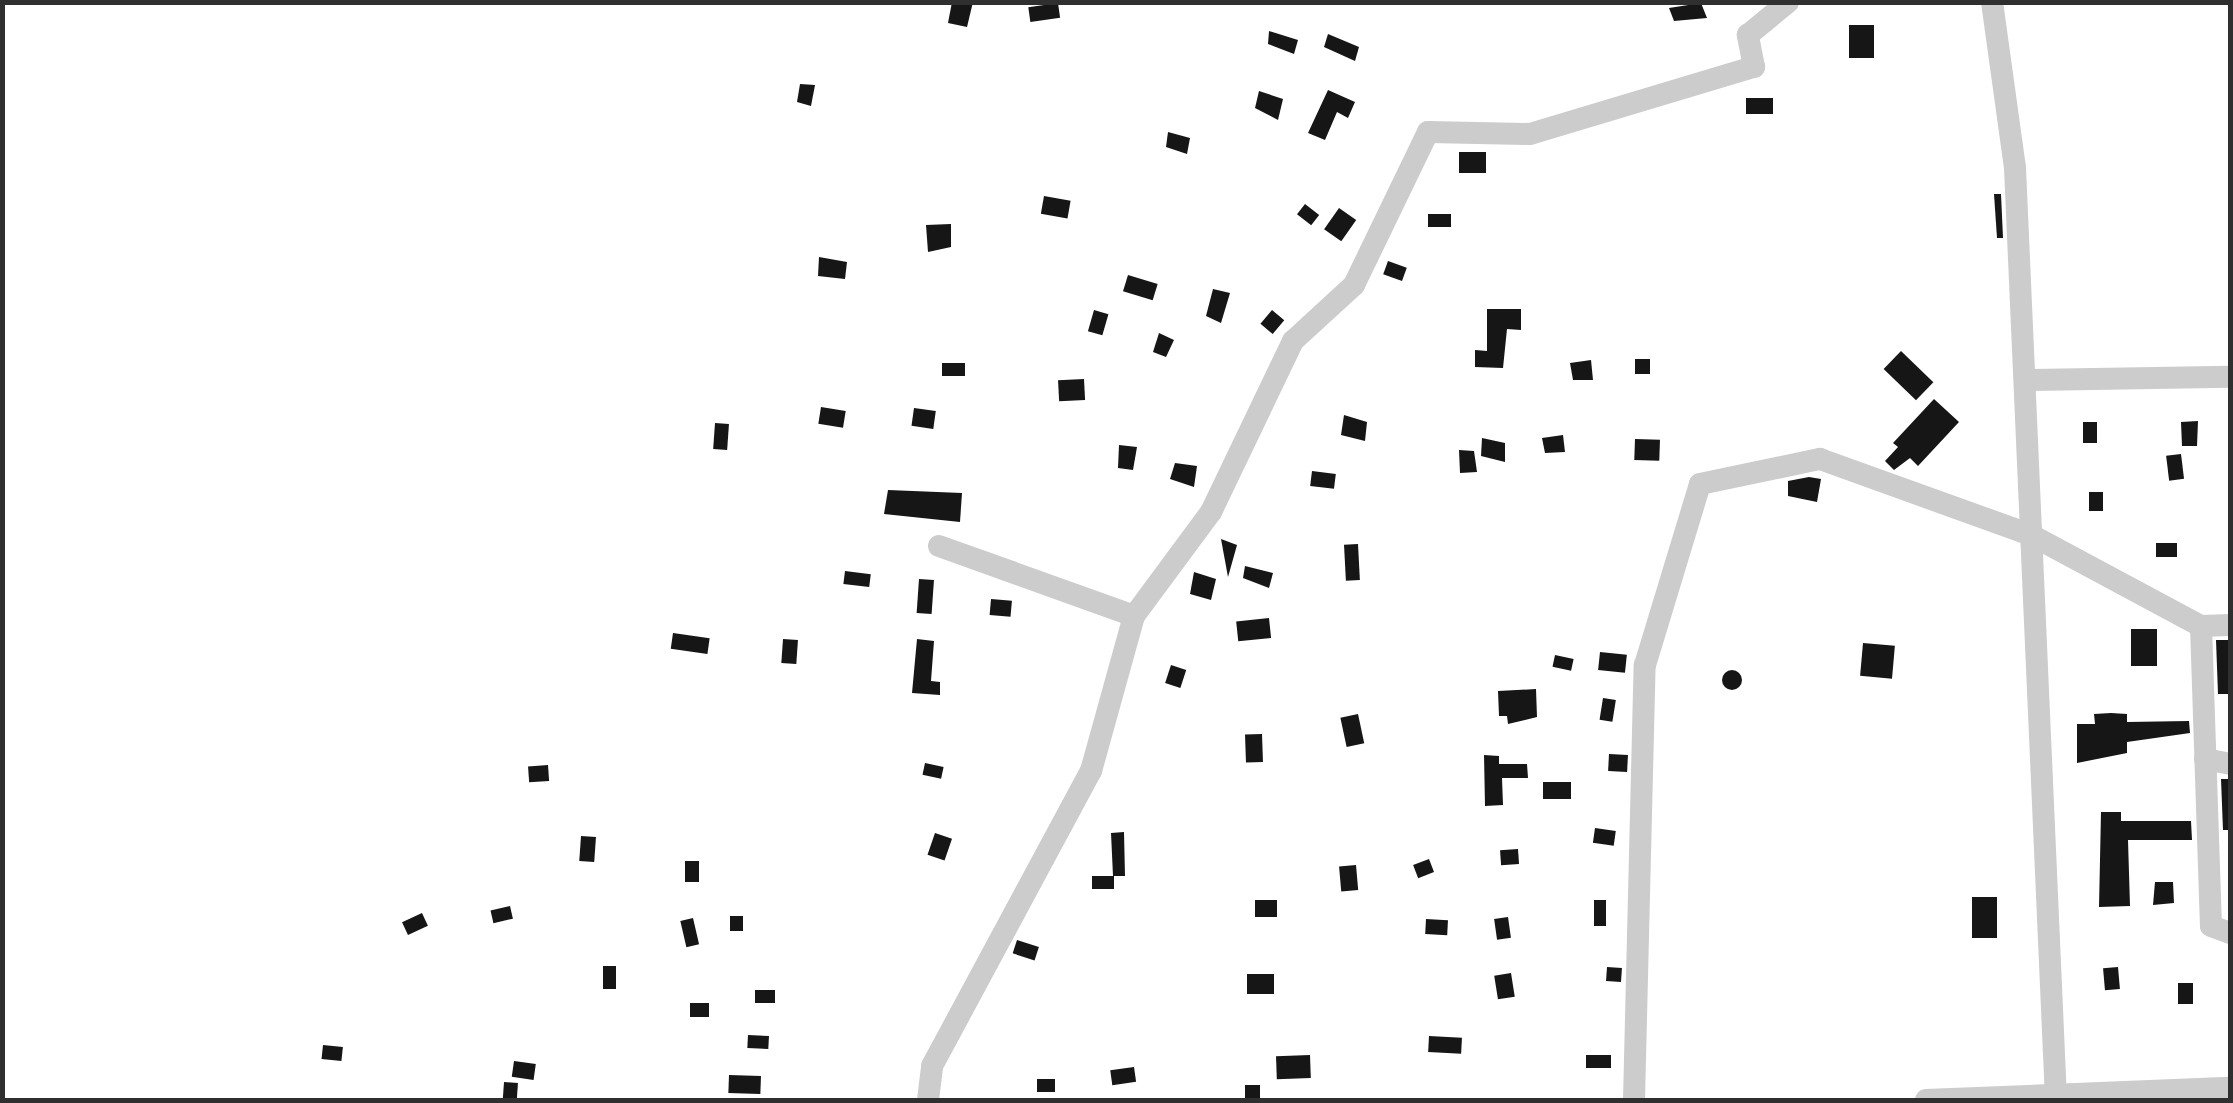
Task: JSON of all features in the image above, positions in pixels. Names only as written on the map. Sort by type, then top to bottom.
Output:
[{"type":"street","points":[[928,1100],[932,1066],[1091,770],[1134,616],[1210,512],[1293,341],[1354,285],[1428,132],[1530,134],[1754,67],[1748,36],[1788,2]]},
{"type":"street","points":[[1992,2],[2015,168],[2028,380],[2031,535],[2056,1098]]},
{"type":"street","points":[[2028,380],[2230,377]]},
{"type":"street","points":[[1634,1100],[1645,665],[1700,484],[1820,458],[2031,535],[2201,626],[2230,625]]},
{"type":"street","points":[[939,546],[1134,616]]},
{"type":"street","points":[[2201,626],[2211,926],[2230,934]]},
{"type":"street","points":[[2204,759],[2230,764]]},
{"type":"street","points":[[1926,1100],[2056,1098],[2230,1088]]},
{"type":"building","points":[[952,2],[973,2],[967,27],[948,23]]},
{"type":"building","points":[[1058,3],[1060,18],[1030,22],[1028,7]]},
{"type":"building","points":[[1701,3],[1707,18],[1674,21],[1669,8]]},
{"type":"building","points":[[1849,25],[1874,25],[1874,58],[1849,58]]},
{"type":"building","points":[[1269,31],[1298,40],[1294,54],[1268,44]]},
{"type":"building","points":[[1328,34],[1359,47],[1355,61],[1324,47]]},
{"type":"building","points":[[800,84],[815,85],[811,106],[797,102]]},
{"type":"building","points":[[1328,90],[1355,102],[1348,118],[1337,112],[1325,140],[1308,133]]},
{"type":"building","points":[[1259,91],[1283,99],[1278,120],[1255,108]]},
{"type":"building","points":[[1746,98],[1773,98],[1773,114],[1746,114]]},
{"type":"building","points":[[1168,132],[1190,138],[1187,154],[1166,147]]},
{"type":"building","points":[[1459,152],[1486,152],[1486,173],[1459,173]]},
{"type":"building","points":[[1994,194],[2001,194],[2003,238],[1997,238]]},
{"type":"building","points":[[1044,196],[1071,201],[1067,218],[1041,214]]},
{"type":"building","points":[[1305,204],[1319,215],[1311,225],[1297,214]]},
{"type":"building","points":[[1339,208],[1356,220],[1341,241],[1324,229]]},
{"type":"building","points":[[1428,214],[1451,214],[1451,227],[1428,227]]},
{"type":"building","points":[[951,224],[951,247],[928,252],[926,225]]},
{"type":"building","points":[[819,257],[847,262],[845,279],[818,276]]},
{"type":"building","points":[[1388,261],[1407,268],[1402,281],[1383,274]]},
{"type":"building","points":[[1128,275],[1158,284],[1153,300],[1123,291]]},
{"type":"building","points":[[1213,289],[1230,293],[1221,323],[1206,316]]},
{"type":"building","points":[[1487,309],[1521,309],[1521,330],[1507,329],[1503,368],[1475,367],[1475,350],[1487,351]]},
{"type":"building","points":[[1094,310],[1108,314],[1102,335],[1088,331]]},
{"type":"building","points":[[1272,310],[1284,320],[1273,334],[1260,324]]},
{"type":"building","points":[[1159,333],[1174,340],[1166,357],[1153,352]]},
{"type":"building","points":[[1901,351],[1933,382],[1916,400],[1884,369]]},
{"type":"building","points":[[1635,359],[1650,359],[1650,374],[1635,374]]},
{"type":"building","points":[[1591,360],[1593,380],[1573,380],[1570,363]]},
{"type":"building","points":[[942,363],[965,363],[965,376],[942,376]]},
{"type":"building","points":[[1084,379],[1085,400],[1059,401],[1058,380]]},
{"type":"building","points":[[1934,399],[1959,422],[1918,466],[1910,458],[1894,470],[1885,461],[1898,447],[1893,443]]},
{"type":"building","points":[[821,407],[846,411],[843,428],[818,424]]},
{"type":"building","points":[[914,408],[936,411],[933,429],[911,426]]},
{"type":"building","points":[[1344,415],[1367,422],[1365,441],[1341,435]]},
{"type":"building","points":[[2198,421],[2197,446],[2182,446],[2181,422]]},
{"type":"building","points":[[2083,422],[2097,422],[2097,443],[2083,443]]},
{"type":"building","points":[[715,423],[729,424],[727,450],[713,449]]},
{"type":"building","points":[[1563,435],[1565,452],[1545,453],[1542,438]]},
{"type":"building","points":[[1482,438],[1505,443],[1505,462],[1481,456]]},
{"type":"building","points":[[1635,439],[1660,440],[1659,461],[1634,460]]},
{"type":"building","points":[[1119,445],[1137,447],[1133,470],[1118,468]]},
{"type":"building","points":[[1459,450],[1474,451],[1477,472],[1460,473]]},
{"type":"building","points":[[2181,454],[2184,479],[2169,481],[2166,456]]},
{"type":"building","points":[[1175,463],[1197,466],[1194,487],[1170,479]]},
{"type":"building","points":[[1312,471],[1336,474],[1334,489],[1310,486]]},
{"type":"building","points":[[1821,479],[1817,502],[1788,496],[1788,481]]},
{"type":"building","points":[[888,490],[962,493],[960,522],[884,514]]},
{"type":"building","points":[[2089,492],[2103,492],[2103,511],[2089,511]]},
{"type":"building","points":[[1221,539],[1237,545],[1228,577]]},
{"type":"building","points":[[2156,543],[2177,543],[2177,557],[2156,557]]},
{"type":"building","points":[[1358,544],[1360,580],[1346,581],[1344,545]]},
{"type":"building","points":[[1245,566],[1273,573],[1269,588],[1243,578]]},
{"type":"building","points":[[845,571],[871,574],[869,587],[843,584]]},
{"type":"building","points":[[1194,572],[1216,579],[1211,600],[1190,594]]},
{"type":"building","points":[[919,579],[934,580],[932,614],[917,613]]},
{"type":"building","points":[[991,599],[1012,601],[1011,617],[990,615]]},
{"type":"building","points":[[1269,618],[1271,638],[1238,641],[1236,621]]},
{"type":"building","points":[[2131,629],[2157,629],[2157,666],[2131,666]]},
{"type":"building","points":[[673,633],[710,638],[707,654],[671,649]]},
{"type":"building","points":[[783,639],[798,640],[796,664],[781,663]]},
{"type":"building","points":[[917,639],[934,641],[931,681],[940,682],[940,695],[912,693]]},
{"type":"building","points":[[2216,640],[2230,640],[2230,694],[2218,694]]},
{"type":"building","points":[[1863,643],[1895,646],[1892,679],[1860,676]]},
{"type":"building","points":[[1600,652],[1627,655],[1625,673],[1598,670]]},
{"type":"building","points":[[1555,655],[1574,659],[1571,671],[1553,667]]},
{"type":"building","points":[[1171,665],[1186,670],[1180,688],[1165,683]]},
{"type":"building","points":[[1732,670],[1742,680],[1732,690],[1722,680]]},
{"type":"building","points":[[1536,689],[1537,717],[1508,724],[1507,716],[1499,716],[1498,691]]},
{"type":"building","points":[[1603,698],[1616,700],[1612,722],[1600,720]]},
{"type":"building","points":[[1358,714],[1364,743],[1347,747],[1340,718]]},
{"type":"building","points":[[2094,714],[2127,714],[2127,722],[2189,721],[2190,733],[2127,742],[2127,753],[2077,763],[2077,724],[2095,724]]},
{"type":"building","points":[[1262,734],[1263,762],[1246,763],[1245,735]]},
{"type":"building","points":[[1609,754],[1628,755],[1627,772],[1608,771]]},
{"type":"building","points":[[1484,755],[1499,756],[1499,764],[1527,764],[1528,778],[1502,778],[1503,805],[1485,806]]},
{"type":"building","points":[[925,763],[944,767],[941,779],[923,775]]},
{"type":"building","points":[[548,765],[549,781],[529,782],[528,766]]},
{"type":"building","points":[[2221,779],[2230,779],[2230,830],[2223,830]]},
{"type":"building","points":[[1543,782],[1571,782],[1571,799],[1543,799]]},
{"type":"building","points":[[2101,812],[2121,812],[2121,821],[2191,821],[2192,840],[2128,840],[2130,906],[2099,907]]},
{"type":"building","points":[[1595,828],[1616,831],[1614,846],[1593,843]]},
{"type":"building","points":[[1124,832],[1125,876],[1114,876],[1114,889],[1092,889],[1092,876],[1113,876],[1111,833]]},
{"type":"building","points":[[935,833],[952,839],[945,861],[928,855]]},
{"type":"building","points":[[581,836],[596,837],[594,862],[579,861]]},
{"type":"building","points":[[1518,849],[1519,864],[1501,865],[1500,850]]},
{"type":"building","points":[[1429,859],[1434,872],[1418,878],[1413,865]]},
{"type":"building","points":[[685,861],[699,861],[699,882],[685,882]]},
{"type":"building","points":[[1356,865],[1358,890],[1341,891],[1339,866]]},
{"type":"building","points":[[2155,882],[2173,882],[2174,903],[2153,905]]},
{"type":"building","points":[[1972,897],[1997,897],[1997,938],[1972,938]]},
{"type":"building","points":[[1255,900],[1277,900],[1277,917],[1255,917]]},
{"type":"building","points":[[1594,900],[1606,900],[1606,926],[1594,926]]},
{"type":"building","points":[[510,906],[513,919],[493,923],[491,910]]},
{"type":"building","points":[[422,913],[428,926],[408,935],[402,922]]},
{"type":"building","points":[[730,916],[743,916],[743,931],[730,931]]},
{"type":"building","points":[[1508,917],[1511,938],[1497,940],[1494,919]]},
{"type":"building","points":[[693,918],[699,944],[686,947],[680,921]]},
{"type":"building","points":[[1426,919],[1448,920],[1447,935],[1425,934]]},
{"type":"building","points":[[1017,940],[1039,947],[1035,960],[1013,953]]},
{"type":"building","points":[[603,966],[616,966],[616,989],[603,989]]},
{"type":"building","points":[[1607,967],[1622,968],[1621,982],[1606,981]]},
{"type":"building","points":[[2118,967],[2120,989],[2105,990],[2103,968]]},
{"type":"building","points":[[1511,973],[1515,997],[1498,999],[1494,976]]},
{"type":"building","points":[[1247,974],[1274,974],[1274,994],[1247,994]]},
{"type":"building","points":[[2178,983],[2193,983],[2193,1004],[2178,1004]]},
{"type":"building","points":[[755,990],[775,990],[775,1003],[755,1003]]},
{"type":"building","points":[[690,1003],[709,1003],[709,1017],[690,1017]]},
{"type":"building","points":[[748,1035],[769,1036],[768,1049],[747,1048]]},
{"type":"building","points":[[1429,1036],[1462,1038],[1461,1054],[1428,1052]]},
{"type":"building","points":[[323,1045],[343,1047],[341,1061],[322,1059]]},
{"type":"building","points":[[1310,1055],[1311,1078],[1277,1079],[1276,1056]]},
{"type":"building","points":[[1586,1055],[1611,1055],[1611,1068],[1586,1068]]},
{"type":"building","points":[[514,1061],[536,1064],[534,1080],[512,1077]]},
{"type":"building","points":[[1134,1067],[1136,1082],[1112,1085],[1110,1070]]},
{"type":"building","points":[[729,1075],[761,1076],[760,1094],[728,1093]]},
{"type":"building","points":[[1037,1079],[1055,1079],[1055,1092],[1037,1092]]},
{"type":"building","points":[[504,1082],[518,1083],[517,1100],[503,1100]]},
{"type":"building","points":[[1245,1085],[1260,1085],[1260,1100],[1245,1100]]}]
